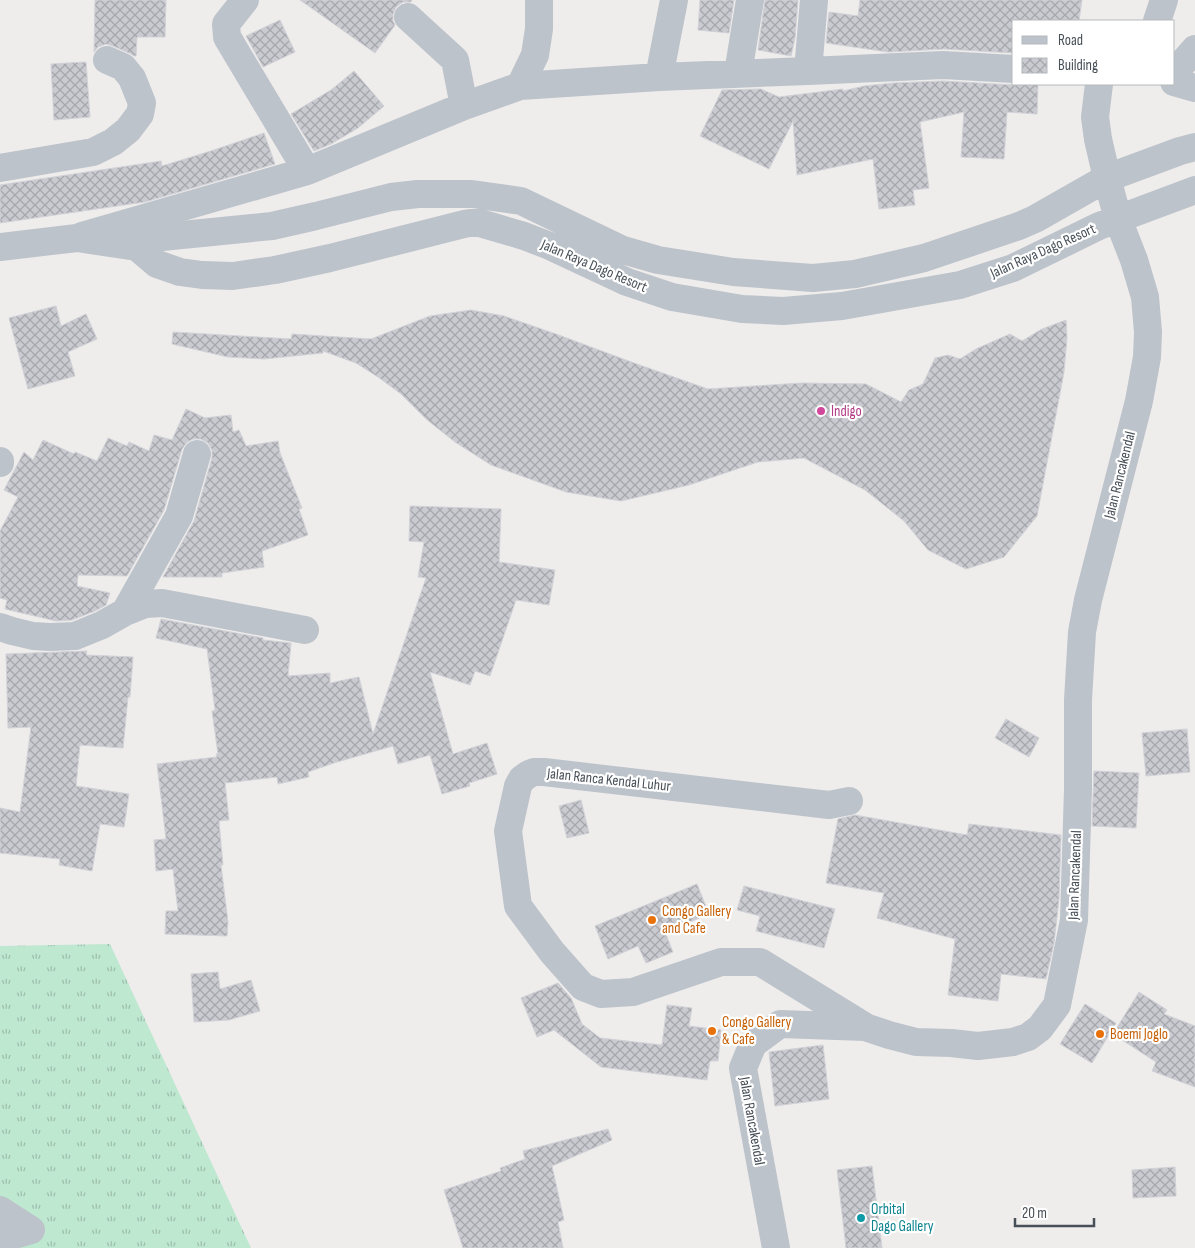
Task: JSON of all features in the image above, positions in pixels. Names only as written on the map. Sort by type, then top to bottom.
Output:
[{"type":"street","points":[[245,0],[226,24],[227,38],[307,172]]},
{"type":"street","points":[[520,86],[535,55],[540,29],[539,0]]},
{"type":"street","points":[[658,77],[674,0]]},
{"type":"street","points":[[738,73],[750,0]]},
{"type":"street","points":[[808,71],[814,0]]},
{"type":"street","points":[[1157,20],[1164,0]]},
{"type":"street","points":[[408,17],[455,60],[464,106]]},
{"type":"street","points":[[1175,72],[1195,49]]},
{"type":"street","points":[[0,168],[92,152],[113,142],[128,130],[140,114],[142,103],[132,78],[128,73],[123,67],[107,60]]},
{"type":"street","points":[[0,247],[76,238],[307,172],[464,106],[520,86],[738,73],[943,65],[1012,69]]},
{"type":"street","points":[[1175,82],[1195,88]]},
{"type":"street","name":"Jalan Rancakendal","points":[[776,1248],[743,1068],[753,1044],[780,1024],[866,1027],[889,1036],[916,1042],[978,1046],[1013,1042],[1028,1037],[1040,1028],[1057,1005],[1074,920],[1078,789],[1078,700],[1082,632],[1088,600],[1139,401],[1147,357],[1148,332],[1145,296],[1134,260],[1118,219],[1098,139],[1095,117],[1099,85]]},
{"type":"street","name":"Jalan Raya Dago Resort","points":[[1195,147],[1107,178],[1019,226],[924,258],[855,274],[813,278],[733,272],[658,260],[623,250],[521,201],[472,194],[418,194],[391,197],[272,226],[162,237],[137,247],[157,264],[180,272],[233,276],[275,270],[464,224],[480,223],[541,242],[627,282],[672,297],[742,309],[783,311],[842,306],[960,284],[1013,268],[1099,226],[1195,190]]},
{"type":"street","points":[[76,238],[137,247]]},
{"type":"street","points":[[125,612],[179,516],[197,454]]},
{"type":"street","points":[[0,627],[33,636],[74,636],[145,604],[162,603],[305,630]]},
{"type":"street","name":"Jalan Ranca Kendal Luhur","points":[[849,801],[829,805],[534,772],[522,779],[518,786],[508,831],[518,906],[552,952],[582,987],[601,994],[633,992],[721,962],[760,962],[866,1027]]},
{"type":"street","points":[[0,1210],[30,1230],[0,1239]]},
{"type":"green space","points":[[110,944],[251,1248],[0,1248],[0,946]]},
{"type":"building","points":[[95,0],[166,0],[165,37],[137,37],[136,56],[106,44],[98,47],[94,52]]},
{"type":"building","points":[[300,0],[412,0],[411,2],[403,2],[396,7],[393,14],[395,25],[375,53]]},
{"type":"building","points":[[700,0],[734,0],[729,33],[698,30]]},
{"type":"building","points":[[765,0],[798,0],[795,38],[791,56],[758,50]]},
{"type":"building","points":[[860,0],[1082,0],[1079,20],[1012,20],[1012,53],[944,49],[888,52],[826,43],[829,12],[858,16]]},
{"type":"building","points":[[280,20],[295,52],[263,67],[246,36]]},
{"type":"building","points":[[86,62],[90,117],[54,120],[51,64]]},
{"type":"building","points":[[354,71],[384,106],[358,128],[331,144],[314,151],[291,114],[331,90]]},
{"type":"building","points":[[943,81],[1038,85],[1037,114],[1007,112],[1004,159],[961,157],[964,112],[920,122],[929,188],[913,190],[915,205],[879,209],[873,159],[797,175],[793,121],[769,169],[700,136],[722,90],[761,89],[779,97],[843,89],[843,91],[864,86]]},
{"type":"building","points":[[264,133],[275,164],[145,202],[0,223],[0,185],[161,161],[162,166]]},
{"type":"building","points":[[56,306],[61,326],[86,314],[97,339],[68,352],[75,376],[28,389],[9,318]]},
{"type":"building","points":[[471,310],[504,316],[708,389],[801,383],[866,384],[901,402],[909,390],[923,384],[935,358],[948,355],[960,359],[976,349],[1010,334],[1022,341],[1042,329],[1066,320],[1067,338],[1064,372],[1037,516],[1004,557],[966,569],[928,550],[904,521],[865,490],[804,458],[758,462],[689,485],[621,501],[566,492],[491,465],[455,442],[426,419],[401,394],[356,363],[323,351],[323,353],[264,359],[228,357],[172,344],[173,332],[291,339],[292,334],[371,339],[430,316]]},
{"type":"building","points":[[186,409],[205,418],[231,415],[233,432],[239,430],[246,446],[278,441],[280,453],[302,508],[299,509],[308,535],[262,551],[264,567],[222,573],[222,577],[163,577],[194,521],[212,458],[212,450],[208,443],[201,439],[193,439],[187,442],[182,449],[164,510],[127,576],[78,575],[77,586],[110,593],[106,605],[72,620],[56,621],[5,609],[7,600],[0,598],[0,531],[18,497],[4,490],[24,452],[33,460],[43,440],[74,454],[75,452],[97,461],[108,438],[127,446],[129,442],[149,451],[154,435],[172,440]]},
{"type":"building","points":[[410,506],[501,509],[499,562],[555,570],[549,605],[516,600],[490,676],[475,671],[470,685],[430,672],[453,754],[487,743],[497,774],[469,783],[470,786],[442,794],[430,755],[398,764],[393,746],[308,772],[309,777],[278,784],[277,777],[225,783],[229,820],[219,821],[223,865],[221,865],[228,922],[227,936],[165,934],[166,911],[178,911],[173,869],[156,871],[154,840],[166,839],[157,764],[217,757],[216,754],[218,754],[212,711],[215,710],[207,649],[156,638],[161,619],[263,638],[263,640],[291,643],[288,676],[330,673],[330,683],[359,677],[373,734],[426,578],[418,577],[424,542],[409,541]]},
{"type":"building","points":[[87,651],[86,655],[133,657],[123,748],[80,745],[76,786],[129,794],[124,827],[100,824],[92,871],[59,865],[60,859],[0,853],[0,808],[20,812],[31,727],[8,728],[6,654]]},
{"type":"building","points":[[1006,719],[1039,738],[1029,757],[995,738]]},
{"type":"building","points":[[1187,729],[1190,772],[1146,776],[1142,733]]},
{"type":"building","points":[[1094,771],[1139,773],[1136,828],[1092,826]]},
{"type":"building","points":[[581,800],[589,833],[567,838],[559,806]]},
{"type":"building","points":[[855,815],[967,835],[969,824],[1061,835],[1059,899],[1054,943],[1046,979],[1001,974],[998,1001],[948,995],[955,939],[877,918],[884,893],[826,883],[838,819]]},
{"type":"building","name":"Congo Gallery and Cafe","points":[[697,884],[709,914],[665,932],[673,952],[646,963],[638,946],[608,959],[595,926]]},
{"type":"building","points":[[744,886],[835,909],[824,948],[756,931],[760,916],[737,910]]},
{"type":"building","points":[[218,972],[220,989],[251,980],[260,1011],[229,1020],[194,1022],[191,974]]},
{"type":"building","points":[[558,983],[571,998],[582,1024],[600,1038],[662,1045],[667,1005],[692,1008],[689,1026],[721,1030],[718,1061],[710,1061],[707,1080],[601,1067],[554,1030],[537,1037],[521,998]]},
{"type":"building","points":[[1139,992],[1167,1010],[1164,1014],[1195,1026],[1195,1087],[1152,1071],[1156,1062],[1113,1034]]},
{"type":"building","points":[[1085,1004],[1116,1023],[1092,1063],[1060,1044]]},
{"type":"building","points":[[823,1045],[829,1099],[775,1106],[769,1052]]},
{"type":"building","points":[[608,1129],[612,1140],[552,1166],[564,1220],[558,1222],[563,1248],[463,1248],[444,1190],[501,1171],[500,1168],[525,1159],[523,1151]]},
{"type":"building","name":"Orbital Dago Gallery","points":[[872,1166],[882,1248],[846,1248],[837,1170]]},
{"type":"building","points":[[1175,1167],[1176,1196],[1133,1198],[1132,1170]]},
{"type":"place","name":"Indigo","points":[[821,411]]},
{"type":"place","name":"Congo Gallery and Cafe","points":[[652,920]]},
{"type":"place","name":"Congo Gallery & Cafe","points":[[712,1031]]},
{"type":"place","name":"Boemi Joglo","points":[[1100,1034]]},
{"type":"place","name":"Orbital Dago Gallery","points":[[861,1218]]}]
